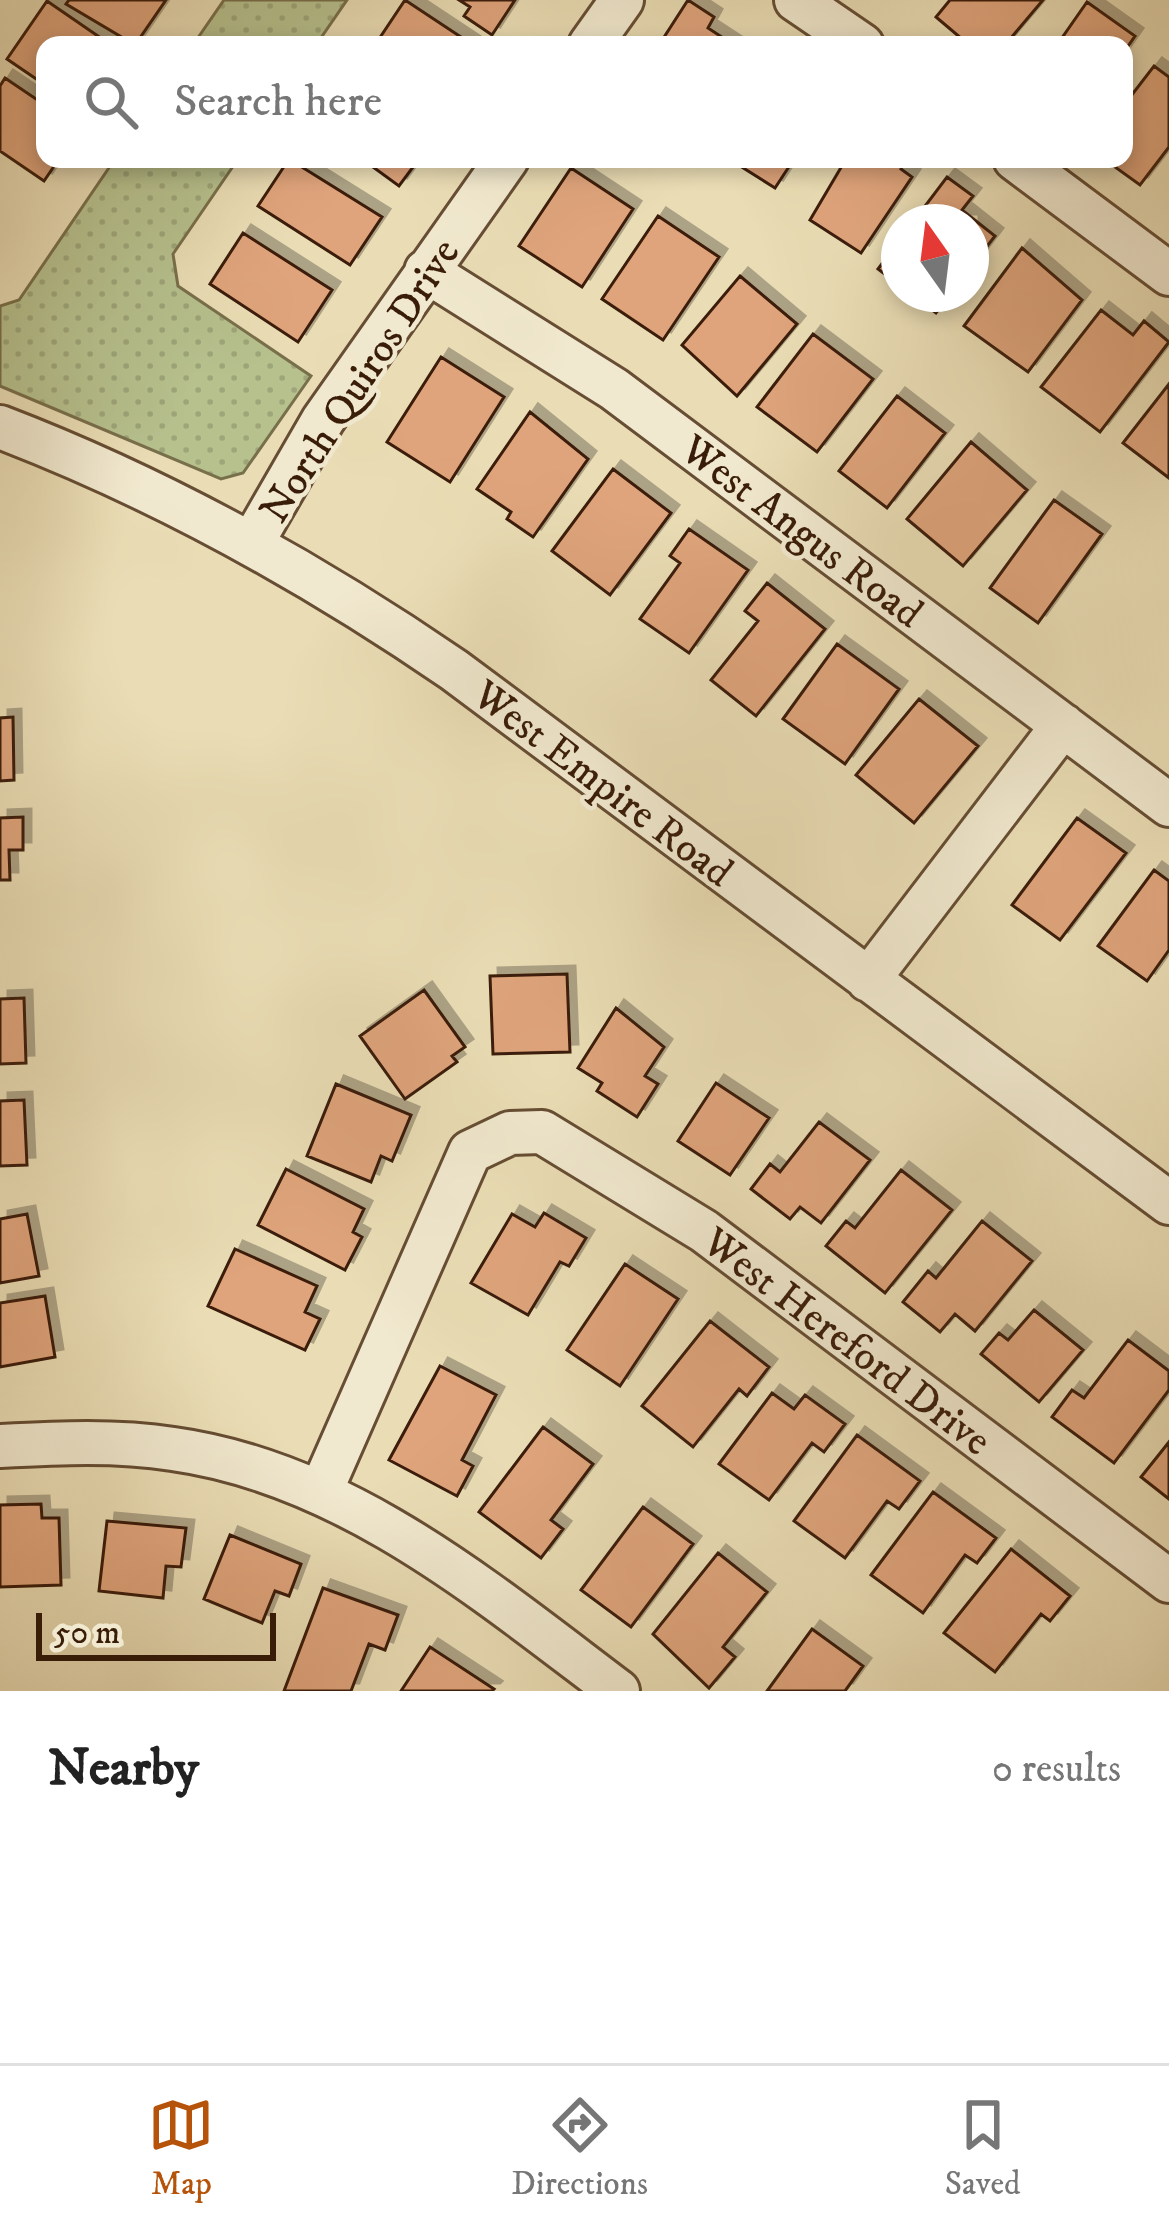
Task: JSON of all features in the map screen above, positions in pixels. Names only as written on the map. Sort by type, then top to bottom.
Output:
[{"type":"street","points":[[596,36],[622,0]]},
{"type":"street","points":[[796,0],[849,36]]},
{"type":"street","name":"North Quiros Drive","points":[[252,543],[323,420],[500,168]]},
{"type":"street","points":[[1027,168],[1169,274]]},
{"type":"street","name":"West Angus Road","points":[[426,271],[614,389],[1169,805]]},
{"type":"street","name":"West Empire Road","points":[[0,427],[162,496],[360,605],[454,670],[1169,1203]]},
{"type":"street","points":[[868,980],[1063,724]]},
{"type":"street","name":"West Hereford Drive","points":[[321,1491],[470,1152],[510,1132],[542,1132],[704,1231],[1169,1581]]},
{"type":"street","points":[[0,1446],[85,1442],[175,1449],[321,1491],[419,1547],[618,1691]]},
{"type":"green space","points":[[224,0],[347,0],[322,36],[199,36]]},
{"type":"green space","points":[[109,168],[232,168],[173,254],[178,286],[311,376],[243,473],[221,479],[0,386],[0,306],[19,300]]},
{"type":"building","points":[[69,0],[166,0],[141,36],[120,36],[66,4]]},
{"type":"building","points":[[405,0],[459,36],[381,36]]},
{"type":"building","points":[[459,0],[515,0],[492,35],[464,16],[470,7]]},
{"type":"building","points":[[688,0],[714,17],[708,28],[720,36],[665,36]]},
{"type":"building","points":[[950,0],[1043,0],[1013,36],[958,36],[936,17]]},
{"type":"building","points":[[47,1],[98,36],[36,36],[36,79],[7,59]]},
{"type":"building","points":[[1087,2],[1135,36],[1133,39],[1063,36]]},
{"type":"building","points":[[1154,66],[1169,77],[1169,147],[1140,185],[1116,168],[1133,168],[1133,93]]},
{"type":"building","points":[[5,78],[36,99],[36,168],[53,168],[44,181],[0,151],[0,86]]},
{"type":"building","points":[[283,168],[303,168],[382,217],[350,265],[258,206]]},
{"type":"building","points":[[374,168],[412,168],[399,186]]},
{"type":"building","points":[[571,168],[633,209],[582,287],[519,246]]},
{"type":"building","points":[[743,168],[788,168],[775,188]]},
{"type":"building","points":[[841,168],[902,168],[912,177],[894,204],[881,204],[881,223],[861,253],[810,220]]},
{"type":"building","points":[[947,177],[973,196],[967,204],[927,204]]},
{"type":"building","points":[[658,216],[719,257],[663,340],[602,299]]},
{"type":"building","points":[[243,233],[332,290],[298,342],[210,284]]},
{"type":"building","points":[[1022,248],[1082,300],[1028,372],[964,326],[974,312],[989,312],[989,292]]},
{"type":"building","points":[[740,276],[797,324],[737,396],[682,345]]},
{"type":"building","points":[[1101,310],[1133,335],[1144,321],[1169,342],[1100,432],[1041,387]]},
{"type":"building","points":[[813,334],[873,379],[817,452],[757,407]]},
{"type":"building","points":[[441,357],[504,397],[450,482],[387,442]]},
{"type":"building","points":[[1169,384],[1169,478],[1123,443]]},
{"type":"building","points":[[897,396],[945,433],[887,508],[839,471]]},
{"type":"building","points":[[530,412],[588,459],[533,537],[507,519],[511,512],[477,489]]},
{"type":"building","points":[[971,442],[1027,490],[963,566],[907,519]]},
{"type":"building","points":[[613,469],[671,513],[610,595],[552,551]]},
{"type":"building","points":[[1054,500],[1102,534],[1038,623],[990,588]]},
{"type":"building","points":[[689,529],[748,570],[689,653],[640,619],[680,563],[670,556]]},
{"type":"building","points":[[767,583],[825,629],[756,716],[711,680],[758,621],[745,611]]},
{"type":"building","points":[[837,644],[899,689],[845,764],[783,719]]},
{"type":"building","points":[[919,699],[978,746],[914,823],[856,775]]},
{"type":"building","points":[[13,717],[14,780],[0,781],[0,718]]},
{"type":"building","points":[[23,817],[23,850],[9,850],[10,880],[0,880],[0,818]]},
{"type":"building","points":[[1077,818],[1126,853],[1060,940],[1012,905]]},
{"type":"building","points":[[1154,870],[1169,881],[1169,950],[1147,981],[1098,946]]},
{"type":"building","points":[[567,974],[570,1052],[493,1054],[490,976]]},
{"type":"building","points":[[424,990],[465,1047],[452,1056],[457,1062],[405,1099],[360,1036]]},
{"type":"building","points":[[24,998],[26,1063],[0,1064],[0,999]]},
{"type":"building","points":[[616,1008],[664,1047],[645,1076],[658,1084],[637,1117],[597,1091],[602,1083],[578,1068]]},
{"type":"building","points":[[716,1083],[769,1118],[730,1175],[678,1141]]},
{"type":"building","points":[[336,1084],[411,1115],[392,1161],[381,1156],[371,1182],[307,1156]]},
{"type":"building","points":[[24,1100],[27,1165],[0,1166],[0,1101]]},
{"type":"building","points":[[819,1122],[870,1160],[821,1223],[800,1207],[790,1219],[751,1189],[770,1164],[780,1172]]},
{"type":"building","points":[[286,1169],[364,1209],[353,1232],[362,1237],[345,1270],[258,1225]]},
{"type":"building","points":[[901,1170],[952,1210],[885,1293],[826,1246],[846,1221],[855,1228]]},
{"type":"building","points":[[544,1213],[586,1238],[569,1266],[560,1262],[528,1315],[471,1283],[512,1214],[535,1227]]},
{"type":"building","points":[[27,1214],[39,1276],[0,1283],[0,1219]]},
{"type":"building","points":[[982,1221],[1032,1261],[975,1331],[955,1314],[940,1332],[903,1302],[928,1271],[936,1278]]},
{"type":"building","points":[[235,1249],[317,1286],[305,1312],[320,1319],[305,1350],[208,1306]]},
{"type":"building","points":[[625,1264],[678,1299],[620,1386],[567,1350]]},
{"type":"building","points":[[45,1296],[55,1357],[0,1367],[0,1303]]},
{"type":"building","points":[[1034,1310],[1083,1350],[1039,1402],[981,1354],[999,1333],[1008,1340]]},
{"type":"building","points":[[710,1321],[769,1367],[747,1396],[739,1389],[693,1447],[642,1406]]},
{"type":"building","points":[[1128,1340],[1169,1371],[1169,1390],[1114,1463],[1052,1417],[1072,1390],[1084,1398]]},
{"type":"building","points":[[440,1366],[496,1395],[462,1460],[473,1466],[457,1496],[389,1460]]},
{"type":"building","points":[[772,1393],[794,1409],[805,1395],[845,1424],[824,1452],[812,1443],[769,1500],[719,1464]]},
{"type":"building","points":[[543,1427],[593,1464],[551,1520],[563,1529],[541,1558],[479,1512]]},
{"type":"building","points":[[857,1435],[920,1481],[899,1509],[887,1501],[845,1558],[794,1521]]},
{"type":"building","points":[[1169,1442],[1169,1499],[1141,1477]]},
{"type":"building","points":[[933,1492],[996,1538],[977,1563],[965,1555],[923,1613],[871,1575]]},
{"type":"building","points":[[41,1504],[42,1518],[59,1518],[61,1585],[0,1587],[0,1505]]},
{"type":"building","points":[[643,1507],[693,1544],[631,1627],[581,1590]]},
{"type":"building","points":[[107,1521],[186,1528],[181,1567],[166,1566],[163,1598],[99,1591]]},
{"type":"building","points":[[230,1535],[301,1564],[289,1596],[275,1591],[262,1623],[204,1599]]},
{"type":"building","points":[[1011,1549],[1070,1596],[1050,1621],[1041,1614],[995,1672],[944,1633]]},
{"type":"building","points":[[718,1553],[767,1592],[723,1647],[735,1657],[709,1688],[653,1634]]},
{"type":"building","points":[[323,1588],[398,1615],[385,1650],[369,1644],[351,1691],[284,1691]]},
{"type":"building","points":[[812,1629],[863,1666],[845,1691],[767,1691]]},
{"type":"building","points":[[430,1647],[494,1689],[401,1691]]}]
